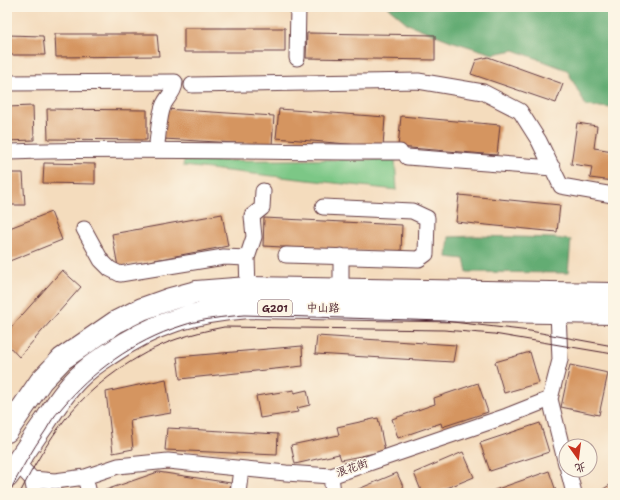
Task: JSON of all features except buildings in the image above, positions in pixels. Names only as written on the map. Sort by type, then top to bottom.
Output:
[{"type":"highway","name":"中山路","points":[[7,431],[41,380],[62,359],[116,322],[142,309],[196,292],[248,288],[613,294]]},
{"type":"highway","name":"中山路","points":[[12,470],[64,394],[79,377],[100,360],[127,342],[151,329],[176,320],[225,309],[249,307],[613,313]]},
{"type":"street","points":[[297,58],[298,7]]},
{"type":"street","points":[[192,85],[418,81],[483,92],[520,111],[539,141],[561,186],[613,195]]},
{"type":"street","points":[[7,83],[175,82],[175,88],[164,104],[156,149]]},
{"type":"street","points":[[7,152],[78,149],[156,149],[404,155],[553,168]]},
{"type":"street","points":[[248,288],[247,258],[254,237],[252,216],[262,208],[263,191]]},
{"type":"street","points":[[286,254],[419,259],[426,254],[427,218],[412,211],[323,207]]},
{"type":"street","points":[[84,229],[101,260],[110,269],[120,274],[224,257],[247,258]]},
{"type":"street","points":[[341,256],[341,290]]},
{"type":"street","points":[[558,312],[560,360],[550,399],[560,438]]},
{"type":"street","name":"浪花街","points":[[12,470],[34,486],[55,480],[85,477],[118,466],[168,461],[241,469],[331,476],[508,416],[550,399]]},
{"type":"street","points":[[238,493],[241,469]]},
{"type":"street","points":[[331,476],[333,493]]},
{"type":"street","points":[[85,477],[89,493]]},
{"type":"street","points":[[570,478],[574,493]]},
{"type":"green space","points":[[388,7],[613,7],[613,108],[586,106],[567,70],[514,50],[493,54],[451,41],[408,24]]},
{"type":"green space","points":[[395,159],[397,190],[183,166],[184,161]]},
{"type":"green space","points":[[476,236],[554,238],[571,240],[568,273],[467,272],[464,259],[447,257],[449,237]]},
{"type":"tram line","points":[[9,493],[26,461],[54,417],[85,383],[114,359],[130,349],[164,332],[196,322],[244,315],[444,321],[530,331],[613,346]]},
{"type":"tram line","points":[[20,493],[53,436],[66,418],[88,394],[131,361],[162,345],[188,335],[224,327],[444,330],[494,334],[613,354]]}]
